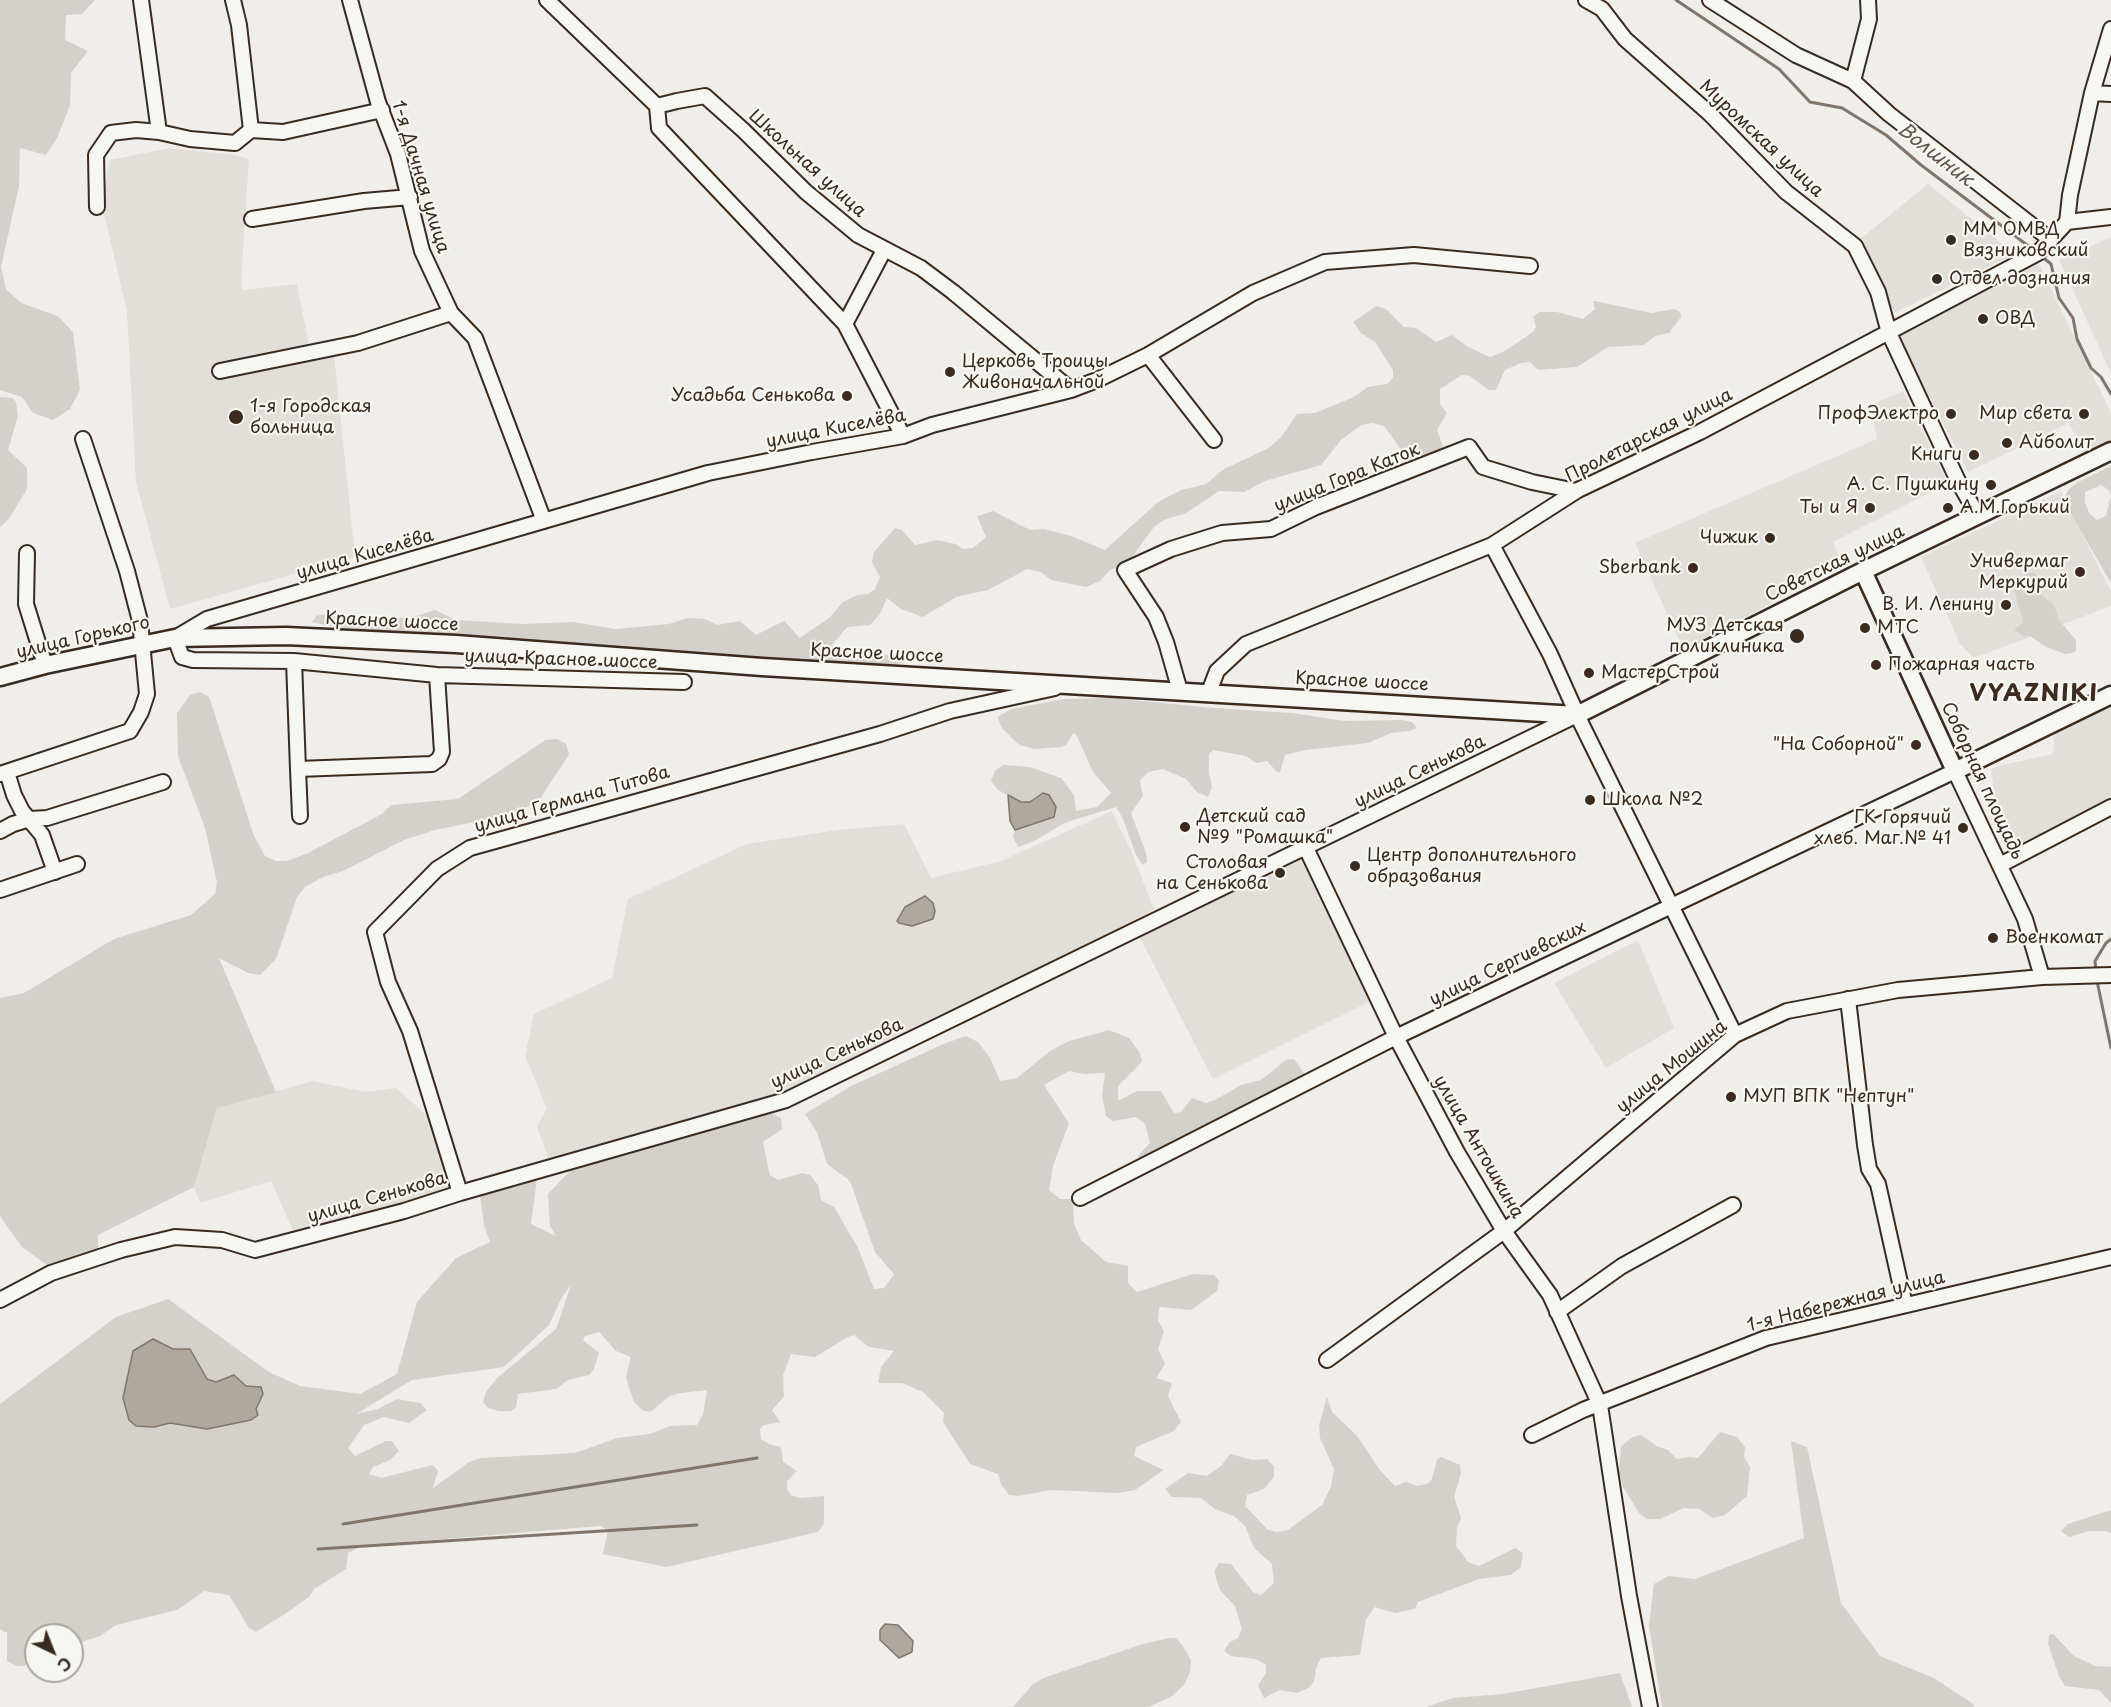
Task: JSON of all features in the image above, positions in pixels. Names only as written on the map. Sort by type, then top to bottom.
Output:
[{"type":"main road","name":"Советская улица","points":[[1577,715],[1863,571],[2111,451]]},
{"type":"main road","name":"Соборная площадь","points":[[1863,571],[1955,771]]},
{"type":"main road","name":"Красное шоссе","points":[[175,638],[286,636],[456,644],[762,667],[1577,715]]},
{"type":"main road","name":"улица Горького","points":[[0,677],[45,665],[175,638]]},
{"type":"main road","points":[[1955,771],[2111,695]]},
{"type":"street","points":[[141,0],[159,132]]},
{"type":"street","points":[[233,0],[239,26],[251,130]]},
{"type":"street","name":"1-я Дачная улица","points":[[350,0],[378,102],[398,154],[422,250],[451,313],[475,338],[544,521]]},
{"type":"street","points":[[548,0],[657,106],[659,128],[845,324],[903,436]]},
{"type":"street","name":"Муромская улица","points":[[1586,0],[1602,9],[1625,39],[1710,114],[1786,192],[1855,246],[1878,292],[1889,333],[1958,481],[1978,516]]},
{"type":"street","points":[[1710,0],[1796,55],[1853,81],[1888,114],[2051,240]]},
{"type":"street","points":[[1853,81],[1869,19],[1868,0]]},
{"type":"street","points":[[2111,30],[2092,93],[2070,195],[2067,222],[2111,217]]},
{"type":"street","points":[[2092,93],[2111,94]]},
{"type":"street","name":"Школьная улица","points":[[657,106],[705,96],[744,130],[806,192],[858,235],[921,268],[1071,390]]},
{"type":"street","points":[[98,207],[96,155],[111,133],[136,130],[159,132],[190,139],[235,143],[251,130],[283,132],[382,110]]},
{"type":"street","points":[[252,219],[364,201],[410,197]]},
{"type":"street","name":"Пролетарская улица","points":[[1209,692],[1217,670],[1246,644],[1492,545],[1576,491],[1700,432],[2038,253],[2067,222]]},
{"type":"street","points":[[845,324],[884,250]]},
{"type":"street","name":"улица Киселёва","points":[[175,638],[207,619],[708,473],[903,436],[932,424],[1071,390],[1148,355],[1253,293],[1325,262],[1414,255],[1530,266]]},
{"type":"street","points":[[220,371],[357,343],[451,313]]},
{"type":"street","points":[[1148,355],[1214,440]]},
{"type":"street","points":[[55,872],[42,835],[14,795],[4,773],[129,731],[141,712],[147,694],[140,621],[127,572],[84,439]]},
{"type":"street","name":"улица Гора Каток","points":[[1180,691],[1169,650],[1156,617],[1125,570],[1171,549],[1222,533],[1271,529],[1316,507],[1470,447],[1483,467],[1532,482],[1576,491]]},
{"type":"street","points":[[1492,545],[1550,654],[1577,715],[1735,1035]]},
{"type":"street","points":[[27,553],[26,604],[45,665]]},
{"type":"street","name":"улица Красное шоссе","points":[[175,638],[182,657],[193,660],[294,661],[437,675],[684,682]]},
{"type":"street","points":[[294,661],[300,816]]},
{"type":"street","points":[[298,769],[432,764],[439,759],[442,752],[437,675]]},
{"type":"street","name":"улица Германа Титова","points":[[460,1193],[410,1031],[388,982],[375,932],[437,869],[470,848],[880,734],[950,711],[1072,684]]},
{"type":"street","points":[[1532,712],[1536,722],[1533,736]]},
{"type":"street","name":"улица Сенькова","points":[[0,1300],[51,1273],[121,1250],[175,1237],[222,1240],[255,1250],[404,1211],[786,1100],[1577,715]]},
{"type":"street","name":"Соборная площадь","points":[[1955,771],[2025,919],[2042,977]]},
{"type":"street","name":"улица Сергиевских","points":[[1080,1198],[1396,1037],[1955,771]]},
{"type":"street","points":[[0,831],[30,819],[48,818],[163,782]]},
{"type":"street","points":[[2000,865],[2111,807]]},
{"type":"street","name":"улица Антошкина","points":[[1306,848],[1396,1037],[1457,1152],[1504,1231],[1550,1295],[1600,1405],[1629,1596],[1650,1707]]},
{"type":"street","points":[[0,890],[77,864]]},
{"type":"street","name":"улица Мошина","points":[[1328,1360],[1504,1231],[1735,1035],[1787,1011],[1898,990],[2042,977],[2111,975]]},
{"type":"street","points":[[1848,999],[1869,1169],[1878,1184],[1905,1305]]},
{"type":"street","points":[[1557,1312],[1622,1266],[1733,1205]]},
{"type":"street","name":"1-я Набережная улица","points":[[1532,1435],[1583,1410],[1766,1338],[2111,1257]]},
{"type":"shaded area","points":[[0,0],[95,0],[82,14],[66,15],[65,40],[88,51],[71,73],[70,105],[58,136],[46,155],[20,148],[19,186],[1,267],[6,289],[21,303],[58,316],[73,332],[80,390],[70,409],[53,420],[33,413],[22,397],[0,390]]},
{"type":"shaded area","name":"1-я Городская больница","points":[[170,148],[235,155],[249,159],[242,290],[297,284],[310,351],[333,345],[355,557],[170,609],[136,482],[127,311],[102,205],[110,160]]},
{"type":"shaded area","points":[[1928,184],[2015,254],[1894,313],[1858,241]]},
{"type":"shaded area","points":[[2111,237],[2111,373],[2059,260]]},
{"type":"shaded area","points":[[2037,260],[2111,413],[2111,440],[2085,456],[2069,423],[1968,472],[1898,336]]},
{"type":"shaded area","points":[[1593,302],[1651,313],[1674,309],[1680,312],[1681,317],[1669,333],[1655,336],[1644,345],[1608,347],[1577,367],[1538,370],[1530,362],[1521,363],[1505,370],[1496,390],[1489,390],[1470,376],[1462,375],[1440,389],[1440,404],[1447,413],[1437,430],[1443,447],[1429,458],[1402,451],[1384,426],[1372,423],[1361,425],[1341,440],[1321,465],[1265,481],[1244,492],[1219,491],[1186,513],[1164,520],[1154,527],[1127,564],[1110,570],[1100,581],[1086,587],[1051,580],[1041,572],[1027,569],[988,590],[956,597],[923,617],[901,609],[887,598],[880,614],[870,625],[847,627],[832,645],[836,649],[860,654],[898,655],[905,659],[905,663],[858,667],[829,662],[334,627],[312,622],[316,616],[330,613],[351,617],[410,618],[435,610],[456,620],[521,624],[574,622],[615,629],[669,624],[688,618],[705,619],[717,625],[740,621],[756,635],[784,621],[800,638],[829,618],[843,602],[857,595],[868,594],[875,589],[880,577],[872,562],[874,552],[895,528],[902,530],[915,545],[938,540],[955,544],[963,549],[973,548],[986,537],[977,516],[993,511],[1030,530],[1044,529],[1071,536],[1105,550],[1158,502],[1181,490],[1206,484],[1224,469],[1269,448],[1281,437],[1297,414],[1315,413],[1354,397],[1368,387],[1387,384],[1393,378],[1393,370],[1375,342],[1361,333],[1353,322],[1376,306],[1386,309],[1404,327],[1416,328],[1436,342],[1452,335],[1468,347],[1490,357],[1503,352],[1533,332],[1536,327],[1533,317],[1539,312],[1557,312],[1583,319],[1595,309]]},
{"type":"shaded area","points":[[1903,391],[1948,483],[1833,542],[1842,564],[1684,651],[1635,543],[1877,439],[1871,405]]},
{"type":"shaded area","points":[[0,397],[13,398],[16,402],[18,416],[8,450],[27,468],[27,489],[8,520],[0,527]]},
{"type":"shaded area","points":[[2111,466],[2111,495],[2111,583],[2071,514],[2065,496],[2069,489],[2078,482]],"holes":[[[2101,485],[2109,490],[2111,495],[2106,516],[2097,520],[2089,513],[2085,502],[2085,492]]]},
{"type":"shaded area","points":[[2061,491],[2111,592],[2111,606],[1974,658],[1960,644],[1921,557]]},
{"type":"shaded area","points":[[2026,573],[2037,575],[2040,594],[2054,605],[2059,620],[2076,640],[2076,651],[2065,654],[2015,631],[2023,622],[2013,585]]},
{"type":"shaded area","points":[[200,692],[209,697],[254,836],[265,856],[276,861],[287,861],[308,853],[382,814],[391,805],[458,799],[545,740],[557,739],[566,744],[569,755],[537,803],[504,816],[435,830],[404,840],[343,871],[323,877],[305,887],[297,897],[276,959],[260,975],[248,973],[219,958],[276,1092],[217,1108],[194,1187],[98,1235],[98,1250],[52,1269],[22,1247],[0,1216],[0,998],[24,993],[114,939],[191,915],[215,894],[217,882],[205,828],[178,756],[177,713],[190,695]]},
{"type":"shaded area","points":[[1110,698],[1292,713],[1345,721],[1402,720],[1412,722],[1417,728],[1391,733],[1368,743],[1306,750],[1285,755],[1280,772],[1277,772],[1267,761],[1256,763],[1246,756],[1213,750],[1209,754],[1212,787],[1208,797],[1197,792],[1186,779],[1163,769],[1148,772],[1140,781],[1143,796],[1131,813],[1146,853],[1147,862],[1143,865],[1136,855],[1123,819],[1116,807],[1064,823],[1035,841],[1018,847],[1013,837],[1015,830],[1054,817],[1043,794],[1030,802],[1021,802],[998,790],[991,781],[995,771],[1003,765],[1030,767],[1061,778],[1074,795],[1076,811],[1097,807],[1111,793],[1093,772],[1076,734],[1073,733],[1066,745],[1061,747],[1034,749],[1019,745],[1001,727],[998,717],[1011,709],[1063,699]]},
{"type":"shaded area","points":[[2111,702],[2111,805],[2011,854],[1997,809],[1991,769],[2053,754],[2055,729]]},
{"type":"shaded area","points":[[1043,793],[1049,795],[1056,807],[1054,817],[1015,830],[1010,821],[1008,795],[1021,802],[1030,802]]},
{"type":"shaded area","points":[[1112,811],[1132,853],[1154,909],[1141,918],[796,1089],[548,1158],[537,1126],[547,1109],[525,1056],[534,1014],[612,978],[628,899],[747,844],[838,830],[904,824],[931,878],[1001,861]]},
{"type":"shaded area","points":[[1305,856],[1375,999],[1213,1079],[1139,936]]},
{"type":"shaded area","points":[[925,896],[933,903],[935,911],[933,919],[912,926],[897,921],[905,907]]},
{"type":"shaded area","points":[[1638,940],[1674,1028],[1606,1068],[1554,983]]},
{"type":"shaded area","points":[[1109,1030],[1129,1038],[1140,1053],[1142,1062],[1118,1086],[1118,1101],[1137,1091],[1161,1091],[1174,1113],[1181,1112],[1192,1098],[1206,1103],[1241,1085],[1261,1080],[1286,1060],[1294,1059],[1306,1076],[1145,1159],[1137,1157],[1150,1143],[1145,1124],[1136,1117],[1113,1121],[1106,1116],[1102,1096],[1105,1073],[1084,1074],[1069,1071],[1044,1085],[1069,1123],[1053,1166],[1049,1190],[1060,1199],[1073,1199],[1074,1224],[1081,1240],[1106,1262],[1128,1266],[1128,1283],[1137,1292],[1193,1274],[1214,1275],[1219,1281],[1217,1291],[1191,1310],[1159,1307],[1158,1320],[1164,1332],[1158,1349],[1165,1364],[1156,1378],[1172,1383],[1168,1396],[1181,1422],[1174,1431],[1136,1447],[1134,1456],[1164,1470],[1135,1490],[1118,1493],[1051,1490],[1018,1496],[1009,1495],[1001,1484],[998,1474],[970,1464],[943,1422],[944,1413],[923,1392],[902,1383],[878,1383],[881,1367],[894,1351],[869,1347],[854,1335],[815,1357],[791,1354],[783,1375],[784,1397],[772,1410],[780,1422],[764,1425],[760,1429],[761,1439],[781,1447],[783,1462],[797,1471],[787,1481],[787,1489],[791,1495],[801,1498],[824,1496],[824,1523],[818,1532],[666,1567],[603,1554],[608,1530],[600,1526],[362,1546],[348,1553],[346,1569],[314,1589],[309,1597],[256,1632],[249,1628],[229,1595],[204,1591],[177,1610],[116,1625],[100,1636],[84,1641],[84,1623],[24,1623],[24,1666],[17,1666],[7,1661],[7,1633],[0,1629],[0,1404],[116,1317],[168,1299],[269,1372],[300,1386],[360,1394],[397,1374],[417,1302],[456,1258],[490,1242],[484,1225],[480,1195],[489,1190],[516,1187],[537,1179],[531,1224],[556,1236],[550,1226],[548,1194],[571,1170],[667,1138],[746,1116],[771,1113],[781,1118],[782,1129],[763,1142],[770,1175],[778,1180],[802,1173],[810,1175],[818,1185],[821,1200],[834,1207],[858,1248],[874,1289],[884,1288],[894,1274],[875,1252],[850,1181],[827,1164],[817,1132],[805,1114],[851,1086],[966,1036],[978,1042],[990,1058],[1000,1081],[1017,1078],[1050,1051],[1069,1041]],"holes":[[[571,1285],[556,1329],[497,1378],[486,1392],[483,1402],[488,1408],[511,1411],[516,1407],[518,1394],[556,1389],[568,1380],[589,1375],[594,1369],[599,1353],[583,1340],[585,1336],[599,1332],[616,1351],[631,1357],[626,1378],[634,1402],[642,1410],[650,1412],[670,1396],[707,1390],[703,1414],[697,1425],[670,1426],[650,1434],[617,1438],[575,1453],[481,1458],[469,1462],[433,1488],[438,1471],[433,1465],[381,1478],[369,1474],[373,1467],[390,1460],[399,1451],[392,1441],[386,1441],[355,1456],[348,1448],[364,1425],[384,1417],[409,1423],[427,1410],[420,1403],[397,1399],[378,1409],[356,1414],[412,1380],[504,1367],[549,1325],[562,1297]],[[190,1349],[207,1379],[216,1382],[234,1375],[246,1386],[263,1395],[256,1409],[207,1429],[170,1423]]]},
{"type":"shaded area","points":[[313,1081],[365,1092],[396,1088],[432,1120],[452,1190],[295,1235],[271,1181],[200,1203],[194,1187],[217,1108]]},
{"type":"shaded area","points":[[153,1339],[173,1349],[190,1349],[207,1379],[216,1382],[234,1375],[246,1386],[261,1387],[263,1394],[256,1409],[258,1415],[251,1420],[207,1429],[170,1423],[154,1427],[136,1426],[129,1420],[123,1398],[133,1351]]},
{"type":"shaded area","points":[[1327,1397],[1332,1412],[1357,1436],[1379,1469],[1395,1486],[1406,1482],[1417,1486],[1427,1484],[1432,1479],[1437,1460],[1441,1457],[1460,1465],[1461,1473],[1454,1497],[1461,1518],[1457,1528],[1456,1546],[1468,1562],[1479,1566],[1515,1548],[1523,1553],[1521,1567],[1511,1575],[1479,1579],[1418,1602],[1415,1609],[1395,1613],[1375,1607],[1366,1619],[1360,1655],[1321,1658],[1316,1668],[1314,1682],[1308,1688],[1297,1693],[1280,1690],[1264,1698],[1258,1686],[1266,1673],[1266,1665],[1256,1659],[1231,1656],[1224,1651],[1230,1642],[1238,1638],[1242,1629],[1235,1606],[1220,1590],[1214,1571],[1219,1563],[1231,1564],[1253,1592],[1261,1595],[1274,1583],[1272,1564],[1254,1548],[1245,1526],[1234,1516],[1215,1509],[1201,1498],[1172,1497],[1165,1489],[1188,1473],[1207,1476],[1221,1466],[1230,1454],[1253,1460],[1267,1459],[1274,1466],[1274,1477],[1264,1489],[1247,1495],[1245,1506],[1268,1530],[1277,1532],[1288,1530],[1322,1505],[1331,1487],[1334,1469],[1320,1438],[1319,1425]]},
{"type":"shaded area","points":[[1720,1432],[1737,1437],[1745,1447],[1744,1457],[1750,1467],[1747,1496],[1725,1515],[1713,1518],[1699,1509],[1684,1508],[1660,1519],[1647,1519],[1639,1513],[1623,1487],[1619,1472],[1621,1446],[1633,1437],[1641,1435],[1657,1446],[1668,1450],[1677,1459],[1698,1458]]},
{"type":"shaded area","points":[[1791,1441],[1807,1447],[1841,1603],[1880,1656],[1934,1678],[1975,1707],[1662,1707],[1649,1626],[1654,1584],[1668,1576],[1695,1579],[1804,1538]]},
{"type":"shaded area","points":[[2111,1510],[2111,1533],[2089,1531],[2069,1537],[2061,1531],[2068,1524]]},
{"type":"shaded area","points":[[885,1624],[898,1625],[913,1641],[912,1652],[899,1658],[880,1640],[880,1630]]},
{"type":"shaded area","points":[[2053,1634],[2074,1656],[2095,1666],[2111,1667],[2111,1703],[2099,1690],[2065,1686],[2059,1676],[2048,1644],[2049,1635]]},
{"type":"shaded area","points":[[1176,1638],[1182,1645],[1191,1660],[1190,1672],[1184,1685],[1172,1696],[1149,1707],[1013,1707],[1033,1684],[1046,1677],[1143,1644]]},
{"type":"shaded area","points":[[1620,1673],[1632,1707],[1426,1707],[1453,1698],[1503,1694]]},
{"type":"waterway","name":"Волшник","points":[[1676,0],[1779,69],[1810,102],[1842,108],[1886,135],[1921,165],[2035,251]]},
{"type":"waterway","name":"Волшник","points":[[2040,255],[2051,264],[2059,298],[2073,318],[2077,339],[2091,368],[2101,377],[2111,394]]},
{"type":"waterway","name":"Волшник","points":[[2096,971],[2095,961],[2111,939]]},
{"type":"waterway","name":"Волшник","points":[[2097,981],[2111,1048]]},
{"type":"waterway","points":[[343,1524],[757,1458]]},
{"type":"waterway","points":[[318,1549],[697,1525]]},
{"type":"place","name":"ММ ОМВД Вязниковский","points":[[1951,240]]},
{"type":"place","name":"Отдел дознания","points":[[1937,279]]},
{"type":"place","name":"ОВД","points":[[1983,319]]},
{"type":"place","name":"Церковь Троицы Живоначальной","points":[[950,372]]},
{"type":"place","name":"Усадьба Сенькова","points":[[847,396]]},
{"type":"place","name":"ПрофЭлектро","points":[[1951,414]]},
{"type":"place","name":"Мир света","points":[[2084,414]]},
{"type":"place","name":"1-я Городская больница","points":[[236,417]]},
{"type":"place","name":"Айболит","points":[[2007,443]]},
{"type":"place","name":"Книги","points":[[1974,455]]},
{"type":"place","name":"А. С. Пушкину","points":[[1991,485]]},
{"type":"place","name":"Ты и Я","points":[[1870,508]]},
{"type":"place","name":"А.М.Горький","points":[[1948,508]]},
{"type":"place","name":"Чижик","points":[[1770,538]]},
{"type":"place","name":"Sberbank","points":[[1693,568]]},
{"type":"place","name":"Универмаг Меркурий","points":[[2080,572]]},
{"type":"place","name":"В. И. Ленину","points":[[2006,605]]},
{"type":"place","name":"МТС","points":[[1865,628]]},
{"type":"place","name":"МУЗ Детская поликлиника","points":[[1797,636]]},
{"type":"place","name":"Пожарная часть","points":[[1876,665]]},
{"type":"place","name":"МастерСтрой","points":[[1589,673]]},
{"type":"place","name":"\"На Соборной\"","points":[[1916,745]]},
{"type":"place","name":"Школа №2","points":[[1590,800]]},
{"type":"place","name":"Детский сад №9 \"Ромашка\"","points":[[1185,827]]},
{"type":"place","name":"ГК Горячий хлеб. Маг.№ 41","points":[[1963,828]]},
{"type":"place","name":"Центр дополнительного образования","points":[[1355,866]]},
{"type":"place","name":"Столовая на Сенькова","points":[[1280,873]]},
{"type":"place","name":"Военкомат","points":[[1993,938]]},
{"type":"place","name":"МУП ВПК \"Нептун\"","points":[[1731,1097]]},
{"type":"district","name":"VYAZNIKI","points":[[2034,694]]}]
